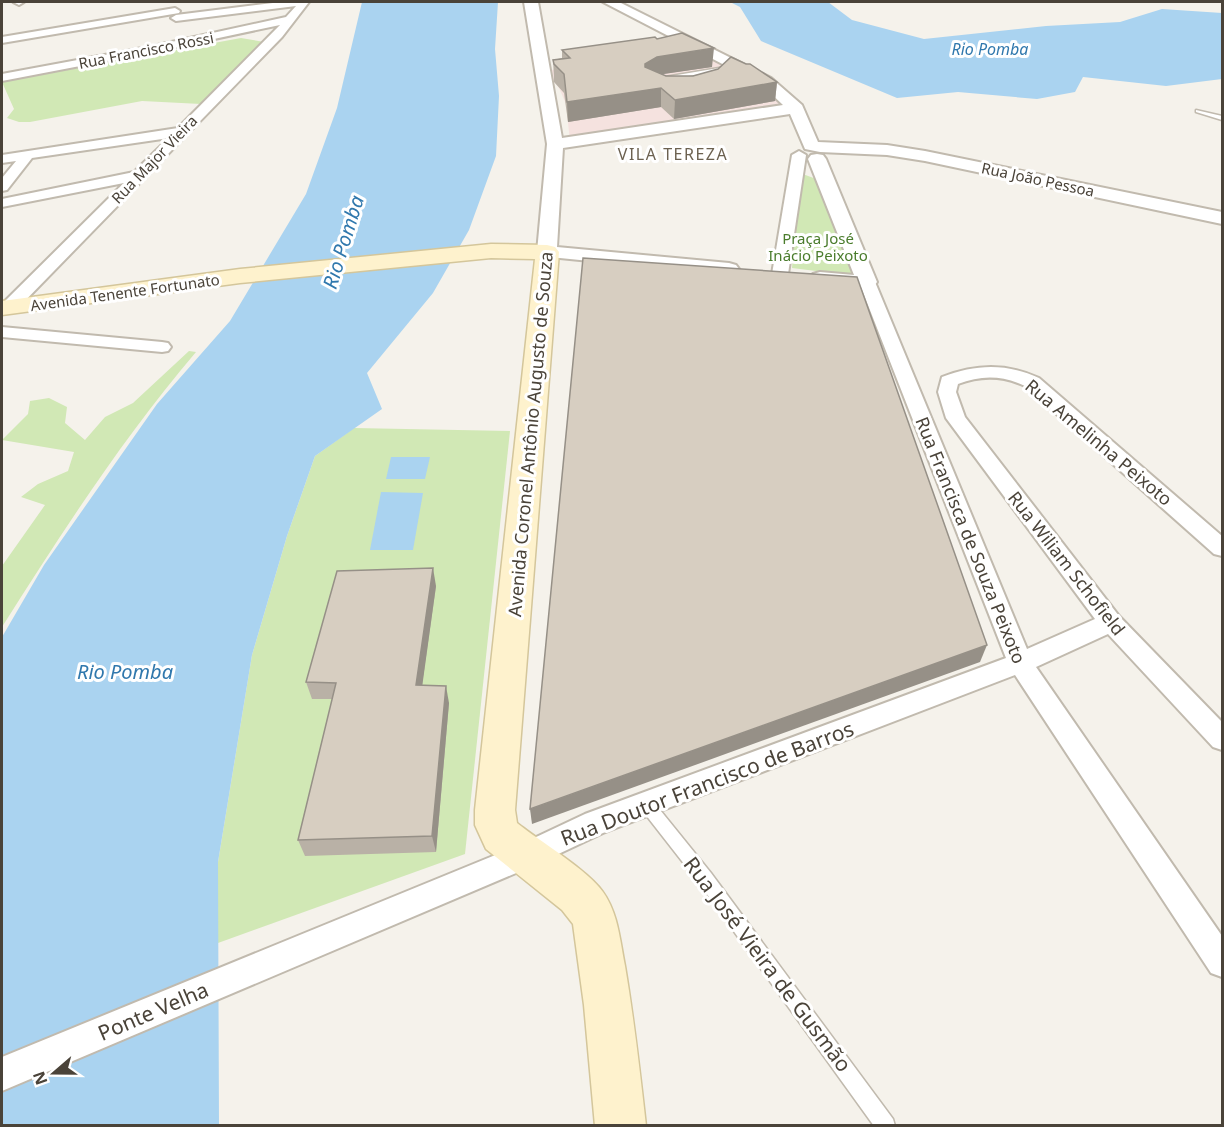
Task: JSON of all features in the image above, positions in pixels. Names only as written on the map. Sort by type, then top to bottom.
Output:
[{"type":"main road","name":"Avenida Tenente Fortunato","points":[[4,310],[240,276],[491,251],[547,252]]},
{"type":"main road","name":"Avenida Coronel Antônio Augusto de Souza","points":[[547,252],[495,810],[496,825],[501,836],[577,895],[588,907],[595,924],[608,1005],[621,1125]]},
{"type":"street","name":"Rua Major Vieira","points":[[4,310],[278,35],[303,2]]},
{"type":"street","points":[[2,40],[178,22],[303,2]]},
{"type":"street","name":"Avenida Coronel Antônio Augusto de Souza","points":[[531,2],[547,62],[555,144],[547,252]]},
{"type":"street","points":[[547,252],[867,282],[796,108],[766,81],[734,68],[692,43],[610,2]]},
{"type":"street","name":"Rua Francisco Rossi","points":[[2,77],[178,22],[244,31],[289,20]]},
{"type":"street","points":[[244,31],[278,35]]},
{"type":"street","points":[[669,46],[692,43]]},
{"type":"street","points":[[555,144],[796,108]]},
{"type":"street","points":[[2,159],[180,132]]},
{"type":"street","name":"Rua João Pessoa","points":[[815,152],[851,148],[925,156],[1222,218]]},
{"type":"street","points":[[780,274],[815,152]]},
{"type":"street","points":[[2,187],[28,155]]},
{"type":"street","points":[[2,203],[137,176]]},
{"type":"street","name":"Rua Francisca de Souza Peixoto","points":[[867,282],[1020,663],[1222,962]]},
{"type":"street","points":[[2,332],[162,346]]},
{"type":"street","name":"Rua Amelinha Peixoto","points":[[962,375],[1003,370],[1032,382],[1222,548]]},
{"type":"street","name":"Rua Wiliam Schofield","points":[[962,375],[950,381],[946,392],[956,418],[1111,622],[1222,738]]},
{"type":"street","name":"Rua Doutor Francisco de Barros","points":[[305,948],[525,856],[595,823],[1020,663],[1111,622]]},
{"type":"street","name":"Ponte Velha","points":[[2,1074],[305,948]]},
{"type":"lane","points":[[724,79],[734,68]]},
{"type":"lane","points":[[652,80],[734,68]]},
{"type":"lane","points":[[1198,111],[1222,118]]},
{"type":"lane","name":"Rua José Vieira de Gusmão","points":[[647,805],[712,887],[886,1125]]},
{"type":"shaded area","points":[[688,47],[760,83],[783,104],[570,141],[566,104],[559,88],[551,78],[551,70]]},
{"type":"green space","points":[[241,38],[264,42],[201,104],[142,101],[30,122],[19,122],[7,118],[14,109],[2,82]]},
{"type":"green space","name":"Praça José Inácio Peixoto","points":[[800,173],[819,180],[856,276],[792,268]]},
{"type":"green space","points":[[189,351],[196,352],[118,452],[2,627],[2,566],[45,505],[21,497],[38,484],[68,471],[74,452],[2,440],[28,414],[30,401],[49,398],[67,407],[65,423],[85,440],[105,417],[133,403]]},
{"type":"green space","points":[[354,428],[510,431],[465,854],[218,943],[218,862],[252,655],[287,536],[315,456]]},
{"type":"water","name":"Rio Pomba","points":[[362,2],[498,2],[495,49],[499,96],[496,156],[469,230],[433,293],[367,373],[382,409],[315,456],[287,536],[252,655],[218,862],[219,1125],[2,1126],[2,637],[44,565],[157,404],[230,321],[306,194],[337,108]]},
{"type":"water","name":"Rio Pomba","points":[[730,2],[828,2],[852,20],[924,39],[1046,26],[1120,22],[1162,9],[1222,13],[1222,79],[1166,86],[1083,77],[1075,92],[1037,99],[958,92],[897,98],[761,41],[740,7]]},
{"type":"water","points":[[391,457],[430,457],[425,479],[386,479]]},
{"type":"water","points":[[381,492],[423,493],[413,550],[370,550]]},
{"type":"building","points":[[682,33],[714,48],[657,57],[645,64],[645,67],[666,76],[693,76],[718,69],[731,57],[750,64],[777,82],[675,100],[661,88],[567,102],[564,74],[553,60],[570,58],[562,50],[655,37],[657,39]]},
{"type":"building","points":[[583,258],[857,277],[987,645],[530,809]]},
{"type":"building","points":[[433,568],[416,685],[446,686],[432,836],[298,840],[336,683],[306,682],[337,571]]},
{"type":"district","name":"VILA TEREZA","points":[[673,154]]}]
